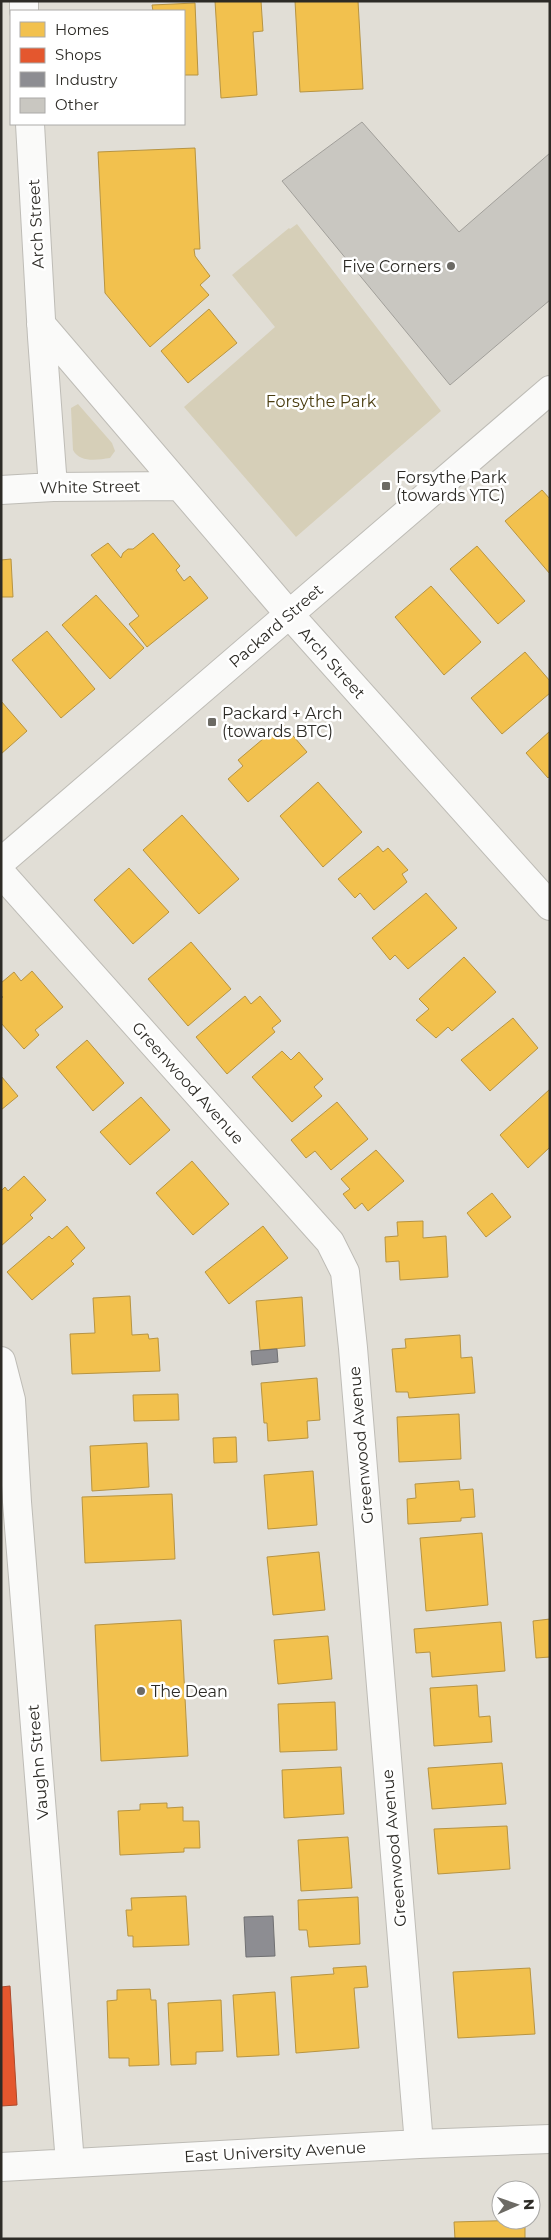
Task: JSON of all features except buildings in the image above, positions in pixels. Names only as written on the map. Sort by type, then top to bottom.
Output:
[{"type":"street","name":"Arch Street","points":[[30,125],[52,487]]},
{"type":"street","name":"Arch Street","points":[[41,324],[289,614],[550,906]]},
{"type":"street","name":"Packard Street","points":[[1,862],[550,390]]},
{"type":"street","name":"White Street","points":[[1,490],[52,487],[178,486]]},
{"type":"street","name":"Greenwood Avenue","points":[[1,872],[330,1242],[345,1272],[354,1348],[419,2144]]},
{"type":"street","name":"Vaughn Street","points":[[1,1362],[11,1400],[70,2163]]},
{"type":"street","name":"East University Avenue","points":[[1,2167],[549,2138]]},
{"type":"green space","name":"Forsythe Park","points":[[297,224],[441,411],[296,537],[184,407],[275,327],[232,275],[289,228]]},
{"type":"green space","points":[[78,404],[112,443],[115,451],[110,458],[84,459],[73,450],[71,408]]},
{"type":"place","name":"Five Corners","points":[[451,266]]},
{"type":"place","name":"Forsythe Park (towards YTC)","points":[[386,486]]},
{"type":"place","name":"Packard + Arch (towards BTC)","points":[[212,722]]},
{"type":"place","name":"The Dean","points":[[141,1691]]}]
